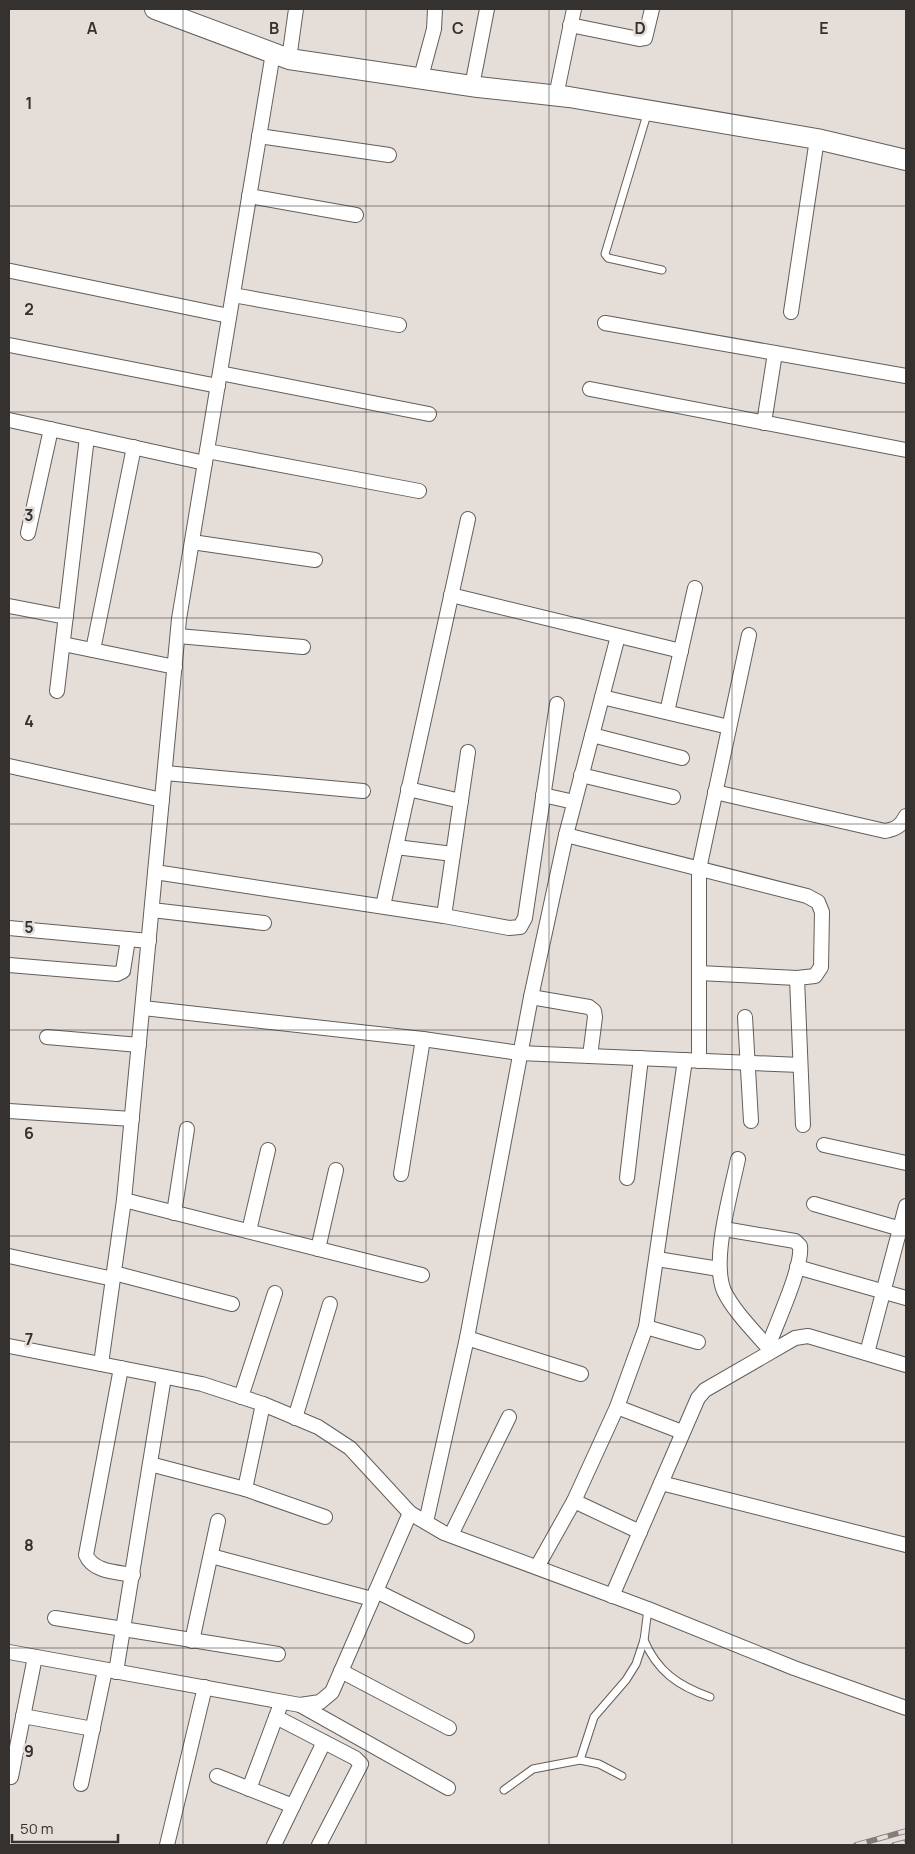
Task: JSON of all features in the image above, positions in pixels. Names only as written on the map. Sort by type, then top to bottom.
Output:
[{"type":"street","points":[[101,1364],[124,1200],[178,636],[259,136],[296,9]]},
{"type":"street","points":[[421,77],[434,28],[435,9]]},
{"type":"street","points":[[472,86],[487,9]]},
{"type":"street","points":[[556,96],[574,9]]},
{"type":"street","points":[[570,26],[639,39],[645,38],[652,9]]},
{"type":"street","points":[[160,10],[281,56],[472,86],[556,96],[817,139],[906,160]]},
{"type":"street","points":[[259,136],[389,155]]},
{"type":"street","points":[[791,312],[817,139]]},
{"type":"street","points":[[250,196],[356,215]]},
{"type":"street","points":[[11,271],[230,316]]},
{"type":"street","points":[[233,295],[399,326]]},
{"type":"street","points":[[606,323],[906,376]]},
{"type":"street","points":[[9,345],[429,414]]},
{"type":"street","points":[[764,423],[775,353]]},
{"type":"street","points":[[590,389],[906,450]]},
{"type":"street","points":[[9,420],[134,448],[206,457],[419,491]]},
{"type":"street","points":[[28,533],[51,429]]},
{"type":"street","points":[[57,691],[87,437]]},
{"type":"street","points":[[92,650],[134,448]]},
{"type":"street","points":[[382,906],[468,519]]},
{"type":"street","points":[[192,542],[315,560]]},
{"type":"street","points":[[667,712],[695,588]]},
{"type":"street","points":[[451,595],[681,651]]},
{"type":"street","points":[[9,606],[66,617]]},
{"type":"street","points":[[538,1568],[574,1501],[617,1406],[646,1327],[692,1061],[698,972],[699,869],[749,635]]},
{"type":"street","points":[[178,636],[303,647]]},
{"type":"street","points":[[426,1522],[467,1338],[518,1053],[530,997],[574,802],[618,636]]},
{"type":"street","points":[[63,644],[175,667]]},
{"type":"street","points":[[602,697],[729,727]]},
{"type":"street","points":[[155,872],[382,906],[509,928],[520,927],[525,918],[557,704]]},
{"type":"street","points":[[592,735],[682,758]]},
{"type":"street","points":[[444,916],[468,752]]},
{"type":"street","points":[[9,766],[162,800]]},
{"type":"street","points":[[165,773],[363,791]]},
{"type":"street","points":[[581,775],[673,797]]},
{"type":"street","points":[[408,789],[460,801]]},
{"type":"street","points":[[715,792],[885,832],[896,829],[902,824],[906,816]]},
{"type":"street","points":[[543,795],[574,802]]},
{"type":"street","points":[[566,835],[808,896],[818,902],[822,912],[821,967],[815,976],[797,978],[698,972]]},
{"type":"street","points":[[396,847],[453,854]]},
{"type":"street","points":[[152,910],[264,923]]},
{"type":"street","points":[[9,928],[149,941]]},
{"type":"street","points":[[9,965],[117,974],[123,971],[126,963],[128,939]]},
{"type":"street","points":[[797,978],[803,1125]]},
{"type":"street","points":[[530,997],[589,1007],[594,1010],[595,1017],[590,1056]]},
{"type":"street","points":[[143,1008],[423,1039],[518,1053],[800,1065]]},
{"type":"street","points":[[744,1017],[751,1121]]},
{"type":"street","points":[[47,1037],[139,1045]]},
{"type":"street","points":[[401,1174],[423,1039]]},
{"type":"street","points":[[627,1178],[641,1058]]},
{"type":"street","points":[[9,1110],[132,1119]]},
{"type":"street","points":[[174,1213],[187,1129]]},
{"type":"street","points":[[824,1145],[902,1160],[906,1163]]},
{"type":"street","points":[[249,1232],[268,1150]]},
{"type":"street","points":[[738,1159],[724,1229],[719,1269],[721,1282],[729,1299],[769,1349]]},
{"type":"street","points":[[318,1249],[336,1170]]},
{"type":"street","points":[[124,1200],[422,1275]]},
{"type":"street","points":[[814,1204],[901,1229]]},
{"type":"street","points":[[866,1353],[906,1206]]},
{"type":"street","points":[[724,1229],[795,1242],[800,1246],[801,1253],[797,1267],[769,1349]]},
{"type":"street","points":[[9,1256],[113,1276],[232,1304]]},
{"type":"street","points":[[657,1259],[719,1269]]},
{"type":"street","points":[[797,1267],[906,1298]]},
{"type":"street","points":[[241,1397],[275,1293]]},
{"type":"street","points":[[295,1418],[330,1304]]},
{"type":"street","points":[[646,1327],[698,1342]]},
{"type":"street","points":[[612,1596],[682,1432],[701,1393],[769,1349],[795,1338],[808,1336],[906,1365]]},
{"type":"street","points":[[467,1338],[580,1374]]},
{"type":"street","points":[[9,1346],[202,1384],[263,1404],[318,1427],[350,1448],[410,1513],[451,1535],[648,1609],[794,1668],[906,1708]]},
{"type":"street","points":[[121,1368],[86,1555],[89,1563],[96,1568],[133,1575]]},
{"type":"street","points":[[81,1784],[93,1729],[124,1630],[164,1376]]},
{"type":"street","points":[[246,1489],[263,1404]]},
{"type":"street","points":[[617,1406],[682,1432]]},
{"type":"street","points":[[451,1535],[509,1417]]},
{"type":"street","points":[[150,1464],[246,1489],[325,1517]]},
{"type":"street","points":[[661,1483],[906,1545]]},
{"type":"street","points":[[574,1501],[640,1532]]},
{"type":"street","points":[[300,1705],[320,1702],[332,1692],[410,1513]]},
{"type":"street","points":[[192,1641],[218,1521]]},
{"type":"street","points":[[211,1556],[374,1595],[467,1636]]},
{"type":"street","points":[[55,1618],[278,1654]]},
{"type":"street","points":[[9,1652],[300,1705],[448,1788]]},
{"type":"street","points":[[11,1777],[35,1657]]},
{"type":"street","points":[[341,1671],[449,1728]]},
{"type":"street","points":[[166,1845],[204,1687]]},
{"type":"street","points":[[248,1789],[282,1701]]},
{"type":"street","points":[[23,1716],[93,1729]]},
{"type":"street","points":[[276,1717],[355,1758],[361,1764],[319,1845]]},
{"type":"street","points":[[274,1845],[324,1742]]},
{"type":"street","points":[[217,1776],[293,1806]]},
{"type":"lane","points":[[648,111],[606,254],[608,258],[662,270]]},
{"type":"lane","points":[[580,1760],[594,1717],[626,1680],[636,1664],[644,1640],[648,1609]]},
{"type":"lane","points":[[644,1640],[651,1657],[678,1684],[710,1697]]},
{"type":"lane","points":[[504,1790],[533,1769],[580,1760],[599,1764],[622,1776]]},
{"type":"railway","points":[[856,1845],[906,1831]]},
{"type":"railway","points":[[894,1845],[906,1842]]}]
